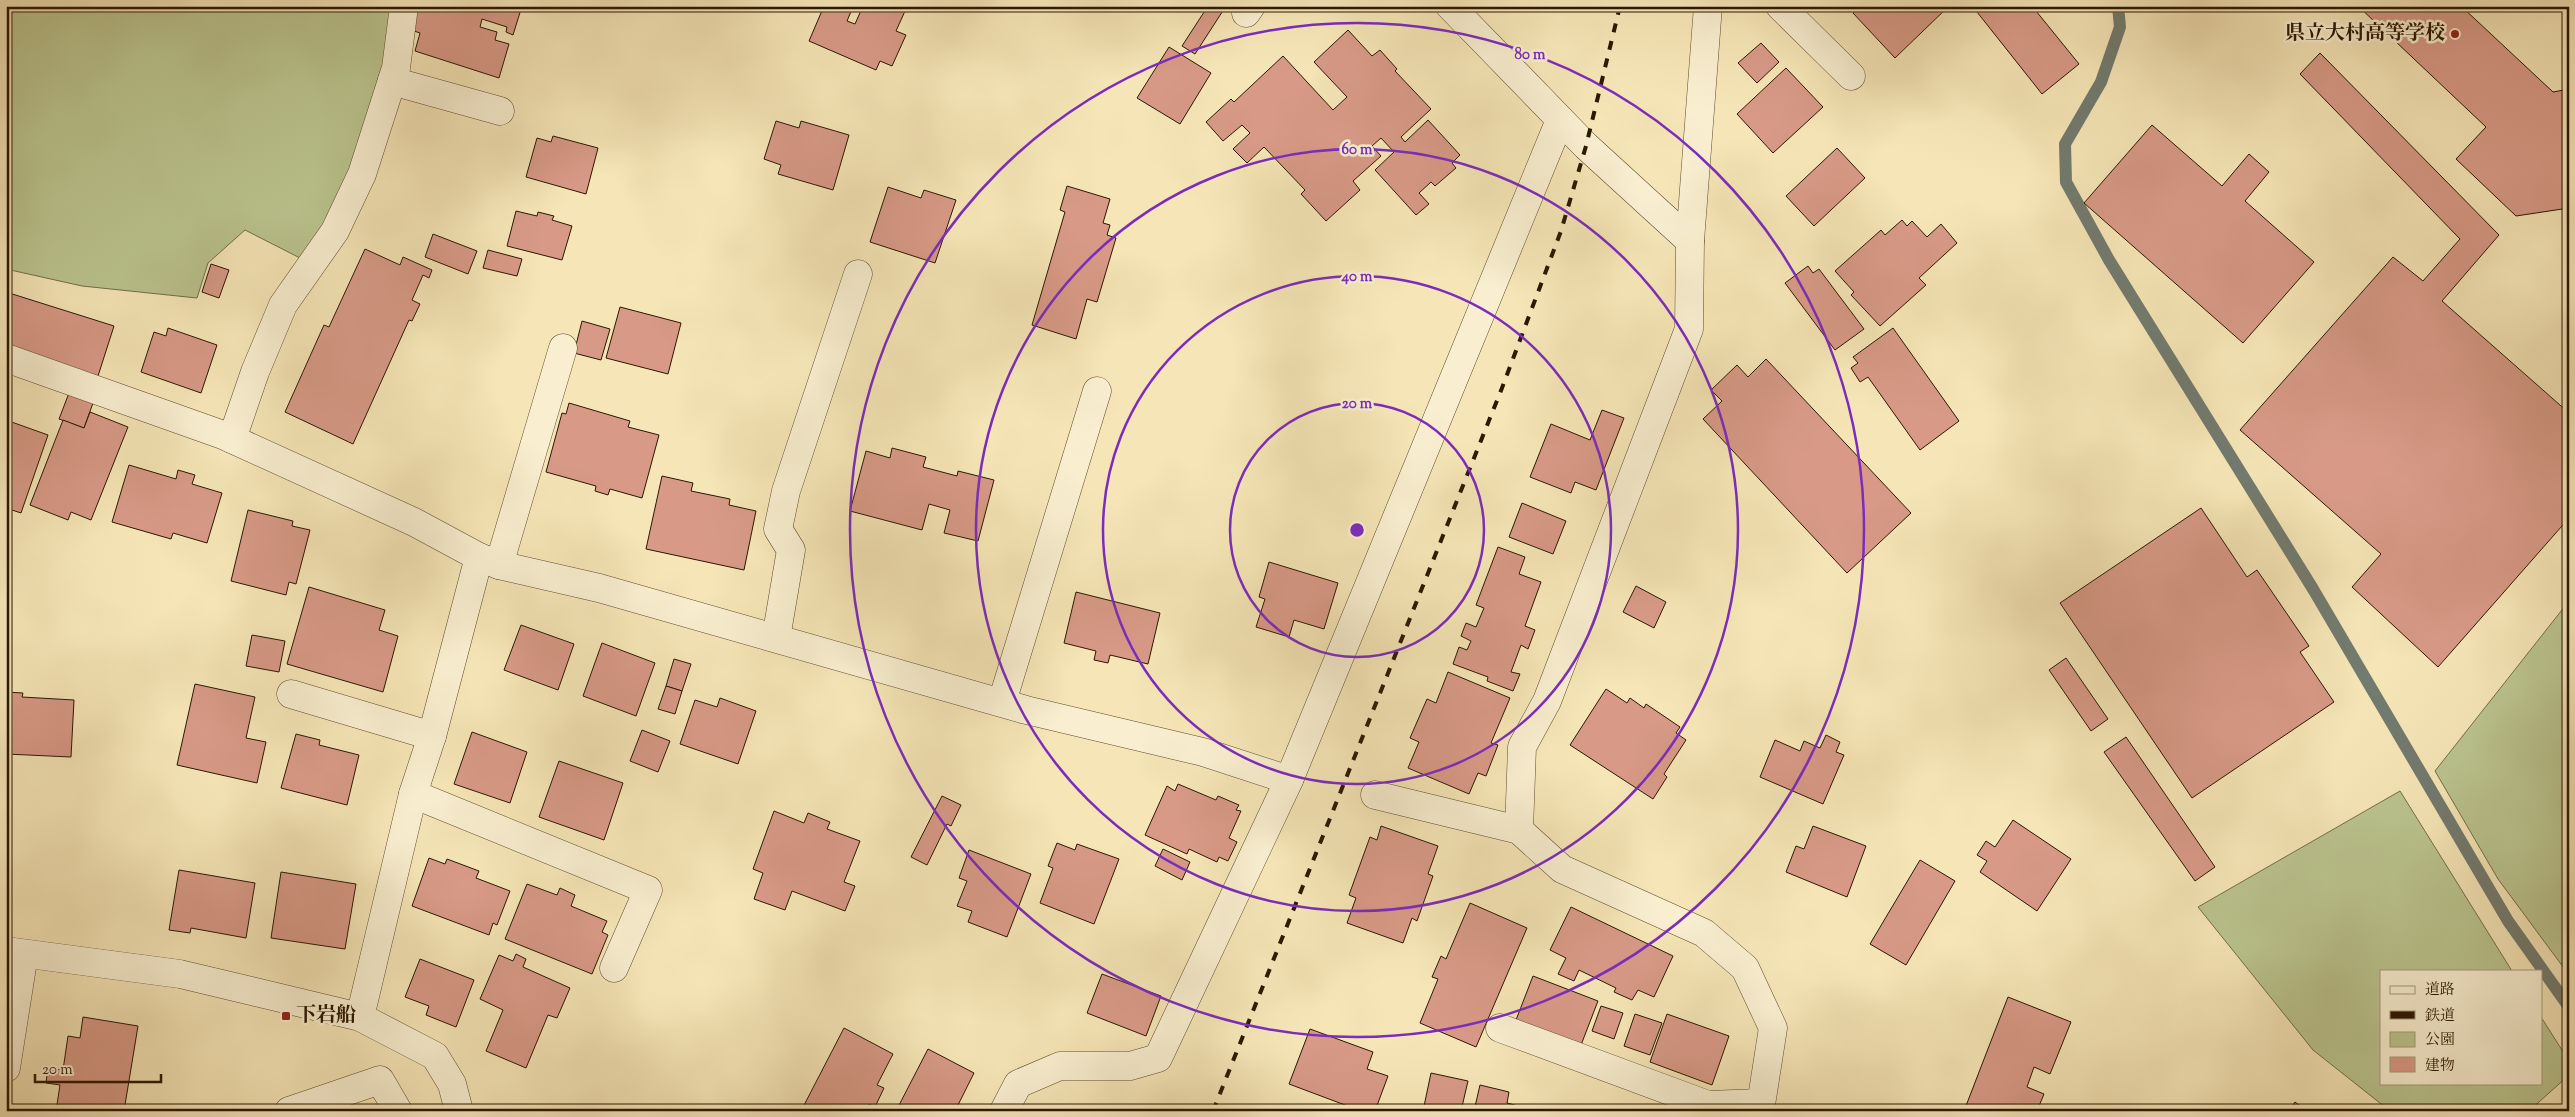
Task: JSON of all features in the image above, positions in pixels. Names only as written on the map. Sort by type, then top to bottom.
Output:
[{"type":"street","points":[[232,439],[255,372],[283,306],[335,231],[362,174],[396,68],[404,6]]},
{"type":"street","points":[[1450,6],[1560,120],[1690,241]]},
{"type":"street","points":[[1519,830],[1522,746],[1547,701],[1689,329],[1690,241],[1708,6]]},
{"type":"street","points":[[1780,6],[1851,76]]},
{"type":"street","points":[[392,81],[500,111]]},
{"type":"street","points":[[1004,1111],[1018,1084],[1060,1066],[1130,1066],[1158,1058],[1289,780],[1560,120]]},
{"type":"street","points":[[776,638],[791,550],[778,529],[786,491],[858,274]]},
{"type":"street","points":[[360,1017],[413,794],[489,561],[563,348]]},
{"type":"street","points":[[6,358],[232,439],[414,522],[489,561],[599,588],[1002,702],[1203,752],[1289,780]]},
{"type":"street","points":[[1002,702],[1097,391]]},
{"type":"street","points":[[290,694],[432,736]]},
{"type":"street","points":[[413,794],[648,890],[614,968]]},
{"type":"street","points":[[1375,795],[1519,830],[1562,869],[1704,933],[1745,968],[1773,1028],[1760,1107],[1708,1105],[1500,1028]]},
{"type":"street","points":[[6,1068],[15,952],[180,974],[360,1017],[435,1056],[452,1084],[460,1111]]},
{"type":"street","points":[[289,1111],[380,1080],[398,1111]]},
{"type":"green space","points":[[6,6],[394,6],[385,76],[352,182],[300,258],[245,230],[208,263],[197,298],[82,286],[6,269]]},
{"type":"green space","points":[[2569,601],[2569,975],[2498,879],[2435,771]]},
{"type":"green space","points":[[2400,791],[2511,970],[2380,970],[2380,1084],[2542,1084],[2542,1019],[2569,1061],[2569,1075],[2529,1111],[2390,1111],[2313,1050],[2198,907]]},
{"type":"building","points":[[419,6],[522,6],[513,35],[506,32],[507,27],[482,19],[480,27],[497,32],[495,40],[509,44],[499,78],[415,51],[420,33],[411,30]]},
{"type":"building","points":[[824,6],[853,7],[847,21],[855,24],[863,6],[894,6],[905,11],[896,31],[906,35],[892,66],[880,61],[876,70],[809,41]]},
{"type":"building","points":[[1208,6],[1226,6],[1195,54],[1182,46]]},
{"type":"building","points":[[1860,6],[1949,6],[1895,58],[1853,13]]},
{"type":"building","points":[[1984,6],[2032,6],[2079,64],[2042,94],[1977,12]]},
{"type":"building","points":[[2358,6],[2461,6],[2553,92],[2569,89],[2569,208],[2516,216],[2456,159],[2486,127]]},
{"type":"building","points":[[1348,30],[1372,56],[1380,50],[1397,69],[1395,71],[1431,109],[1401,137],[1405,142],[1428,120],[1460,155],[1452,163],[1456,168],[1435,186],[1431,182],[1419,193],[1429,204],[1416,215],[1375,170],[1394,152],[1381,138],[1372,146],[1381,156],[1353,181],[1360,190],[1326,221],[1301,194],[1305,190],[1264,147],[1247,163],[1233,149],[1250,133],[1242,125],[1223,141],[1206,122],[1231,99],[1234,102],[1283,56],[1333,110],[1347,97],[1314,62]]},
{"type":"building","points":[[1761,43],[1779,62],[1757,83],[1738,63]]},
{"type":"building","points":[[1169,47],[1211,73],[1180,124],[1137,98]]},
{"type":"building","points":[[2320,53],[2499,235],[2442,301],[2569,413],[2569,518],[2438,667],[2352,587],[2381,554],[2240,430],[2393,257],[2423,281],[2460,239],[2300,74]]},
{"type":"building","points":[[1786,68],[1823,107],[1773,153],[1737,114]]},
{"type":"building","points":[[776,121],[799,128],[801,121],[849,135],[833,190],[778,174],[781,165],[764,159]]},
{"type":"building","points":[[2152,125],[2222,186],[2249,154],[2269,172],[2245,201],[2314,262],[2243,343],[2084,203]]},
{"type":"building","points":[[553,136],[598,148],[586,194],[526,177],[537,138],[551,142]]},
{"type":"building","points":[[1837,148],[1865,178],[1814,226],[1786,196]]},
{"type":"building","points":[[1067,186],[1110,199],[1103,223],[1110,225],[1107,235],[1116,238],[1097,302],[1087,299],[1076,339],[1032,325],[1065,212],[1060,210]]},
{"type":"building","points":[[888,187],[921,198],[924,190],[956,200],[935,263],[870,242]]},
{"type":"building","points":[[516,211],[537,216],[538,212],[554,216],[552,220],[572,226],[562,260],[507,246]]},
{"type":"building","points":[[1902,220],[1907,226],[1912,221],[1927,237],[1941,224],[1957,243],[1919,278],[1926,285],[1880,326],[1851,295],[1854,292],[1835,271],[1881,230],[1885,235]]},
{"type":"building","points":[[433,234],[477,251],[468,274],[425,257]]},
{"type":"building","points":[[365,249],[400,265],[403,257],[432,270],[429,278],[423,275],[412,300],[420,304],[412,321],[409,320],[353,444],[285,412],[324,325],[329,327]]},
{"type":"building","points":[[488,250],[522,259],[517,276],[483,268]]},
{"type":"building","points":[[211,264],[229,270],[219,298],[202,292]]},
{"type":"building","points":[[1808,266],[1813,273],[1819,269],[1864,329],[1835,350],[1785,283]]},
{"type":"building","points":[[6,292],[114,326],[98,376],[6,347]]},
{"type":"building","points":[[620,307],[681,323],[668,374],[606,358]]},
{"type":"building","points":[[582,321],[610,329],[601,360],[574,353]]},
{"type":"building","points":[[168,328],[217,345],[201,393],[141,372],[154,332],[166,336]]},
{"type":"building","points":[[1893,328],[1959,421],[1920,450],[1868,377],[1860,382],[1851,368],[1858,363],[1853,357]]},
{"type":"building","points":[[1766,359],[1911,513],[1847,573],[1703,419],[1722,401],[1711,390],[1737,365],[1748,377]]},
{"type":"building","points":[[69,393],[93,403],[84,428],[59,419]]},
{"type":"building","points":[[569,403],[630,421],[628,427],[659,435],[642,498],[610,489],[608,495],[595,491],[596,486],[546,472],[562,413],[566,414]]},
{"type":"building","points":[[1602,410],[1624,418],[1596,490],[1575,482],[1571,493],[1530,477],[1551,424],[1590,440]]},
{"type":"building","points":[[90,412],[128,427],[91,520],[71,512],[68,520],[30,505],[63,420],[84,428]]},
{"type":"building","points":[[6,420],[48,435],[21,513],[6,508]]},
{"type":"building","points":[[892,448],[926,457],[923,467],[957,476],[958,471],[994,480],[978,541],[944,533],[950,510],[929,504],[922,530],[850,511],[866,451],[890,458]]},
{"type":"building","points":[[129,465],[176,479],[178,470],[195,475],[192,484],[222,493],[207,543],[173,533],[171,539],[112,522]]},
{"type":"building","points":[[662,476],[693,483],[691,491],[730,499],[729,505],[756,511],[744,570],[646,549]]},
{"type":"building","points":[[1522,503],[1566,521],[1553,554],[1509,537]]},
{"type":"building","points":[[2201,508],[2247,577],[2257,570],[2309,646],[2300,652],[2334,702],[2192,798],[2060,603]]},
{"type":"building","points":[[248,510],[293,521],[292,526],[310,530],[296,584],[289,582],[286,595],[231,581]]},
{"type":"building","points":[[1498,547],[1525,557],[1519,574],[1541,582],[1525,626],[1535,630],[1528,649],[1521,645],[1511,672],[1520,674],[1513,691],[1487,681],[1488,677],[1453,664],[1459,647],[1467,650],[1471,641],[1461,636],[1466,623],[1476,627],[1484,608],[1476,605]]},
{"type":"building","points":[[1269,562],[1338,583],[1324,629],[1294,620],[1289,637],[1256,627],[1265,599],[1259,597]]},
{"type":"building","points":[[1636,586],[1666,602],[1654,628],[1623,612]]},
{"type":"building","points":[[309,587],[385,610],[379,630],[398,636],[383,692],[287,664]]},
{"type":"building","points":[[1076,592],[1160,613],[1148,664],[1110,655],[1108,663],[1094,660],[1096,651],[1064,643]]},
{"type":"building","points":[[521,625],[574,644],[558,690],[504,670]]},
{"type":"building","points":[[252,635],[285,641],[279,672],[246,666]]},
{"type":"building","points":[[602,643],[655,663],[636,716],[583,696]]},
{"type":"building","points":[[2066,658],[2108,719],[2091,731],[2049,670]]},
{"type":"building","points":[[674,659],[691,664],[682,691],[666,686]]},
{"type":"building","points":[[1448,672],[1510,698],[1491,743],[1498,745],[1486,776],[1478,773],[1469,794],[1408,768],[1419,742],[1410,738],[1427,699],[1436,703]]},
{"type":"building","points":[[195,684],[255,697],[246,738],[266,742],[257,783],[177,765]]},
{"type":"building","points":[[666,686],[682,691],[675,714],[658,709]]},
{"type":"building","points":[[1606,689],[1627,703],[1630,698],[1644,708],[1646,704],[1680,727],[1676,733],[1686,740],[1664,774],[1667,777],[1653,799],[1570,745]]},
{"type":"building","points":[[6,692],[23,693],[22,697],[74,700],[71,757],[6,754]]},
{"type":"building","points":[[720,698],[756,711],[738,764],[680,744],[695,700],[717,707]]},
{"type":"building","points":[[642,730],[670,741],[658,772],[630,761]]},
{"type":"building","points":[[472,732],[527,752],[510,803],[454,784]]},
{"type":"building","points":[[296,734],[320,740],[319,745],[359,755],[347,805],[281,788]]},
{"type":"building","points":[[1826,735],[1840,742],[1836,752],[1844,755],[1823,804],[1760,777],[1775,740],[1800,751],[1804,741],[1820,748]]},
{"type":"building","points":[[2126,737],[2215,867],[2195,881],[2104,752]]},
{"type":"building","points":[[559,761],[623,783],[604,840],[539,817]]},
{"type":"building","points":[[1178,784],[1216,800],[1218,796],[1239,805],[1236,810],[1241,811],[1229,838],[1237,842],[1228,861],[1219,857],[1217,862],[1189,849],[1187,854],[1145,835],[1167,786],[1175,791]]},
{"type":"building","points":[[942,796],[961,805],[951,826],[947,824],[927,865],[911,857]]},
{"type":"building","points":[[774,811],[804,823],[808,813],[830,822],[827,829],[860,841],[844,882],[855,886],[845,911],[792,891],[785,910],[754,899],[763,873],[753,869]]},
{"type":"building","points":[[2013,820],[2071,859],[2037,911],[1980,872],[1987,861],[1977,855],[1986,841],[1995,847]]},
{"type":"building","points":[[1381,826],[1438,846],[1428,874],[1433,876],[1417,921],[1412,918],[1403,943],[1347,923],[1356,898],[1349,895],[1370,837],[1377,840]]},
{"type":"building","points":[[1813,826],[1866,846],[1847,897],[1786,872],[1796,846],[1804,849]]},
{"type":"building","points":[[1057,843],[1075,850],[1077,844],[1119,859],[1094,924],[1040,903],[1053,868],[1048,866]]},
{"type":"building","points":[[1163,849],[1190,862],[1182,880],[1155,866]]},
{"type":"building","points":[[969,850],[1031,874],[1007,937],[968,922],[972,911],[957,906],[967,881],[959,878]]},
{"type":"building","points":[[429,858],[445,864],[447,859],[479,871],[476,878],[510,891],[497,925],[493,923],[489,935],[412,906]]},
{"type":"building","points":[[1920,860],[1955,881],[1906,965],[1870,944]]},
{"type":"building","points":[[179,870],[255,883],[246,938],[191,928],[190,933],[169,930]]},
{"type":"building","points":[[281,872],[356,884],[345,949],[271,938]]},
{"type":"building","points":[[527,884],[557,895],[560,888],[575,895],[571,906],[607,921],[602,932],[608,935],[592,974],[505,939]]},
{"type":"building","points":[[1470,903],[1527,928],[1476,1047],[1420,1023],[1438,979],[1432,977],[1441,956],[1446,959]]},
{"type":"building","points":[[1571,907],[1673,956],[1654,997],[1638,990],[1632,1000],[1614,992],[1616,988],[1579,970],[1574,981],[1558,974],[1566,958],[1550,950]]},
{"type":"building","points":[[516,954],[526,959],[523,967],[570,988],[557,1018],[548,1015],[526,1068],[486,1051],[503,1010],[480,999],[499,955],[513,961]]},
{"type":"building","points":[[420,959],[474,980],[456,1027],[426,1015],[429,1006],[405,997]]},
{"type":"building","points":[[1102,974],[1161,996],[1146,1036],[1087,1013]]},
{"type":"building","points":[[1533,976],[1598,1001],[1581,1045],[1516,1020]]},
{"type":"building","points":[[2008,997],[2071,1022],[2050,1074],[2034,1067],[2027,1087],[2044,1094],[2037,1111],[1964,1111]]},
{"type":"building","points":[[1601,1006],[1623,1013],[1614,1039],[1592,1031]]},
{"type":"building","points":[[1635,1014],[1662,1023],[1650,1055],[1624,1046]]},
{"type":"building","points":[[1667,1014],[1729,1036],[1712,1085],[1650,1062]]},
{"type":"building","points":[[83,1017],[138,1026],[124,1111],[56,1111],[60,1085],[46,1083],[48,1068],[63,1070],[68,1036],[80,1038]]},
{"type":"building","points":[[844,1028],[893,1054],[877,1085],[884,1088],[875,1107],[869,1104],[866,1111],[855,1106],[853,1111],[801,1111]]},
{"type":"building","points":[[1310,1029],[1373,1052],[1367,1069],[1388,1076],[1375,1111],[1361,1111],[1289,1084]]},
{"type":"building","points":[[928,1049],[974,1073],[955,1111],[896,1111]]},
{"type":"building","points":[[1431,1073],[1468,1081],[1461,1111],[1423,1111]]},
{"type":"building","points":[[1480,1085],[1509,1092],[1507,1103],[1537,1111],[1474,1111]]},
{"type":"building","points":[[2295,1102],[2307,1111],[2289,1111]]},
{"type":"waterway","points":[[2118,6],[2120,27],[2101,82],[2065,144],[2066,182],[2109,260],[2313,589],[2508,921],[2569,1007]]},
{"type":"railway","points":[[1213,1111],[1502,388],[1561,231],[1586,146],[1620,6]]},
{"type":"place","name":"県立大村高等学校","points":[[2455,34]]},
{"type":"place","name":"下岩船","points":[[286,1016]]}]
